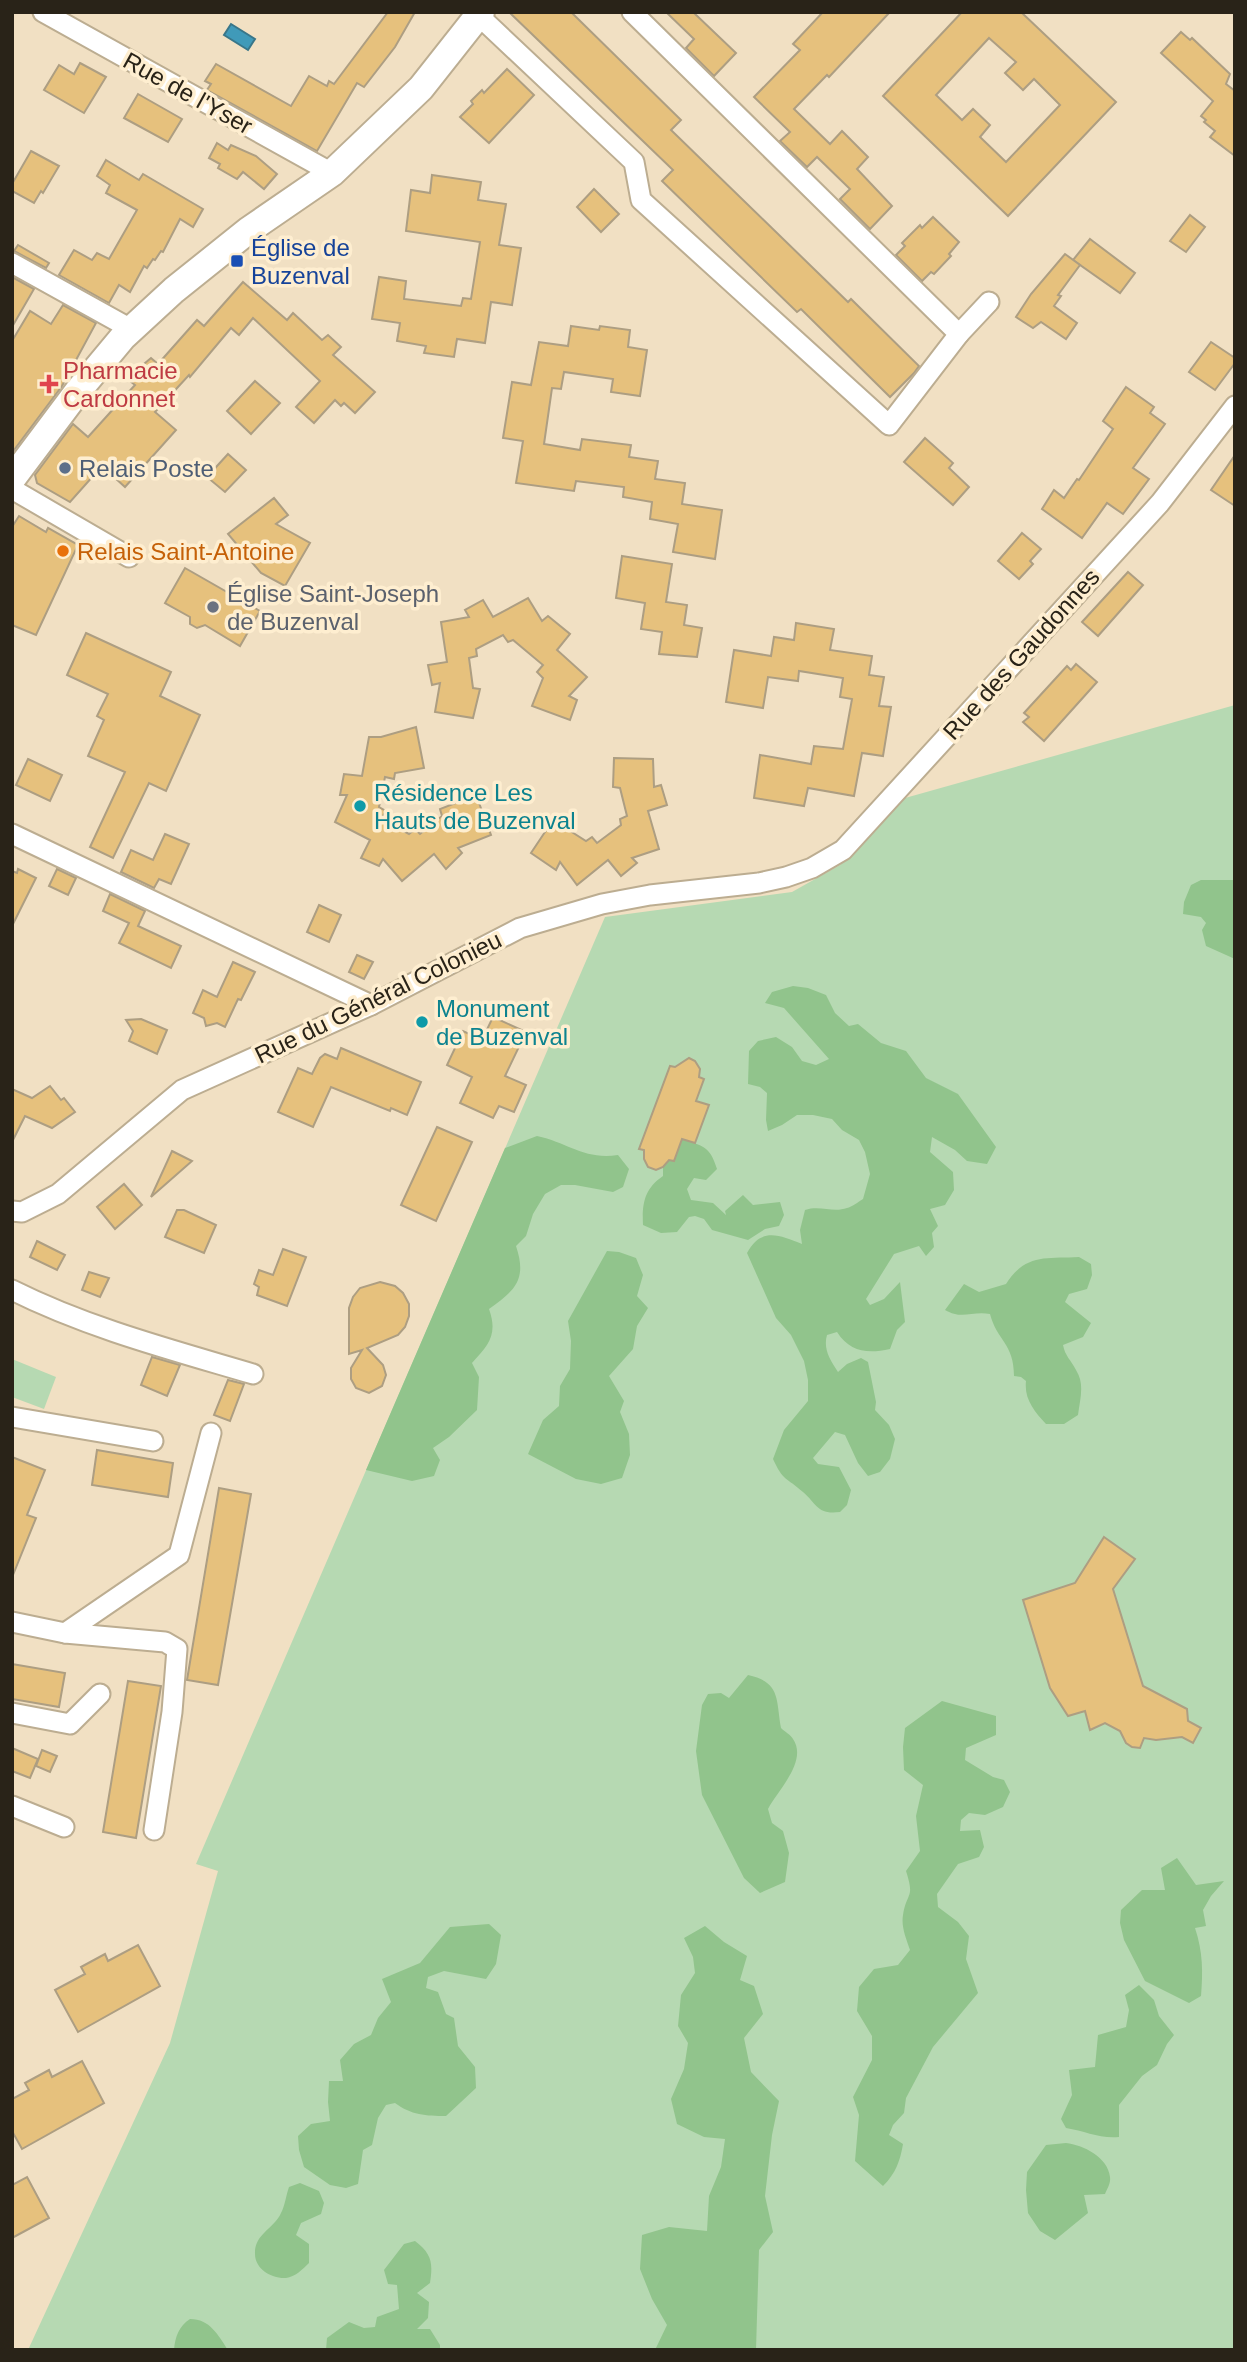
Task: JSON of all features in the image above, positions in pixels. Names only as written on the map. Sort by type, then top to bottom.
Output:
[{"type":"street","name":"Rue de l'Yser","points":[[43,12],[332,173]]},
{"type":"street","points":[[632,12],[960,334]]},
{"type":"street","points":[[12,479],[78,391],[131,329],[174,290],[249,230],[332,173],[421,88],[479,14],[634,162],[641,200],[889,425],[960,334],[989,302]]},
{"type":"street","points":[[12,263],[131,329]]},
{"type":"street","name":"Rue des Gaudonnes","points":[[786,877],[812,868],[842,850],[1160,503],[1235,406]]},
{"type":"street","points":[[12,489],[129,557]]},
{"type":"street","points":[[12,834],[371,1004]]},
{"type":"street","name":"Rue du Général Colonieu","points":[[12,1211],[22,1212],[58,1194],[182,1090],[371,1004],[520,928],[650,895],[759,883],[786,877]]},
{"type":"street","points":[[12,1290],[109,1329],[253,1374]]},
{"type":"street","points":[[12,1417],[153,1441]]},
{"type":"street","points":[[65,1633],[179,1555],[211,1433]]},
{"type":"street","points":[[12,1622],[65,1633],[165,1642],[177,1649],[172,1712],[154,1830]]},
{"type":"street","points":[[12,1713],[70,1724],[100,1693]]},
{"type":"street","points":[[12,1806],[64,1827]]},
{"type":"green space","points":[[1235,705],[1235,2350],[28,2350],[170,2043],[218,1871],[196,1864],[605,917],[792,892],[840,865],[898,800]]},
{"type":"green space","points":[[1201,880],[1235,880],[1235,959],[1206,946],[1202,930],[1206,923],[1201,917],[1183,914],[1184,902],[1191,885]]},
{"type":"green space","points":[[793,986],[826,995],[835,1013],[849,1026],[858,1024],[881,1043],[906,1051],[926,1078],[958,1094],[996,1147],[987,1164],[967,1161],[955,1150],[932,1137],[930,1152],[953,1172],[954,1190],[945,1205],[930,1209],[938,1226],[932,1233],[934,1247],[926,1256],[919,1246],[894,1254],[866,1299],[870,1305],[884,1299],[900,1282],[905,1322],[897,1330],[890,1349],[860,1350],[848,1344],[837,1332],[827,1335],[827,1350],[838,1372],[847,1364],[861,1358],[868,1362],[876,1402],[875,1410],[889,1425],[895,1439],[890,1459],[880,1472],[868,1476],[858,1463],[845,1435],[835,1432],[813,1458],[818,1464],[839,1467],[851,1490],[847,1505],[840,1512],[826,1512],[818,1508],[782,1475],[773,1459],[784,1430],[808,1401],[808,1380],[804,1361],[791,1335],[776,1318],[747,1253],[758,1239],[764,1236],[778,1236],[802,1244],[800,1230],[805,1210],[837,1210],[853,1206],[863,1199],[870,1174],[859,1140],[842,1130],[832,1119],[797,1115],[768,1131],[767,1093],[760,1087],[748,1084],[749,1051],[758,1041],[776,1037],[792,1047],[802,1061],[816,1065],[829,1059],[784,1008],[765,1003],[772,992]]},
{"type":"green space","points":[[537,1136],[586,1153],[618,1155],[629,1169],[623,1187],[613,1192],[561,1185],[545,1194],[533,1214],[526,1236],[516,1246],[520,1267],[517,1283],[489,1309],[493,1325],[490,1339],[472,1363],[479,1377],[477,1410],[449,1437],[433,1448],[440,1460],[434,1476],[412,1481],[366,1470],[505,1148]]},
{"type":"green space","points":[[682,1139],[705,1148],[712,1156],[717,1169],[706,1180],[694,1178],[687,1189],[691,1200],[713,1203],[726,1215],[725,1211],[743,1195],[753,1205],[780,1202],[784,1215],[779,1226],[765,1229],[748,1240],[712,1230],[704,1219],[695,1216],[689,1217],[677,1232],[661,1233],[643,1225],[643,1210],[648,1192],[663,1176],[663,1167],[669,1160],[674,1161]]},
{"type":"green space","points":[[607,1251],[636,1258],[643,1275],[637,1296],[648,1308],[637,1326],[633,1349],[609,1376],[624,1401],[620,1412],[629,1434],[630,1455],[622,1478],[601,1484],[576,1479],[528,1454],[543,1420],[559,1406],[560,1386],[570,1369],[571,1341],[568,1321]]},
{"type":"green space","points":[[1079,1257],[1091,1264],[1092,1275],[1087,1289],[1069,1294],[1065,1302],[1091,1323],[1083,1337],[1063,1345],[1079,1375],[1081,1392],[1078,1415],[1064,1424],[1046,1424],[1028,1399],[1026,1381],[1014,1376],[1011,1356],[990,1314],[962,1315],[945,1310],[964,1284],[979,1292],[1006,1284],[1029,1262],[1047,1258]]},
{"type":"green space","points":[[12,1359],[56,1377],[44,1409],[12,1397]]},
{"type":"green space","points":[[748,1675],[759,1678],[772,1687],[781,1728],[792,1738],[797,1748],[797,1757],[790,1775],[768,1809],[772,1823],[783,1831],[789,1853],[785,1882],[760,1893],[744,1878],[702,1795],[696,1751],[702,1705],[708,1694],[721,1693],[729,1698]]},
{"type":"green space","points":[[942,1701],[996,1716],[996,1735],[966,1748],[965,1760],[993,1777],[1004,1780],[1010,1792],[1003,1807],[985,1815],[969,1813],[961,1820],[960,1831],[980,1830],[984,1847],[979,1857],[958,1864],[937,1894],[938,1907],[958,1922],[969,1936],[966,1959],[978,1993],[933,2047],[906,2098],[904,2113],[893,2125],[889,2135],[903,2144],[900,2156],[894,2171],[883,2186],[855,2161],[859,2115],[853,2097],[872,2060],[872,2036],[857,2011],[859,1987],[874,1969],[898,1965],[910,1950],[903,1924],[910,1891],[906,1871],[920,1851],[916,1816],[923,1785],[904,1770],[905,1728]]},
{"type":"green space","points":[[1177,1858],[1196,1885],[1224,1881],[1203,1910],[1206,1926],[1195,1928],[1202,1962],[1201,1996],[1189,2003],[1145,1981],[1124,1940],[1120,1923],[1121,1910],[1142,1890],[1165,1890],[1161,1868]]},
{"type":"green space","points":[[489,1924],[501,1935],[496,1964],[486,1979],[444,1971],[428,1977],[426,1988],[438,1992],[446,2014],[454,2018],[458,2046],[475,2067],[476,2088],[446,2116],[419,2114],[395,2103],[386,2105],[378,2118],[372,2145],[363,2150],[358,2184],[346,2188],[330,2185],[304,2167],[298,2136],[311,2124],[330,2121],[329,2081],[343,2081],[340,2060],[354,2044],[371,2035],[378,2018],[391,2002],[382,1979],[420,1963],[450,1927]]},
{"type":"green space","points":[[705,1926],[747,1956],[740,1980],[754,1986],[763,2014],[744,2038],[751,2072],[779,2101],[765,2196],[773,2232],[759,2250],[756,2350],[655,2350],[667,2325],[652,2299],[640,2269],[642,2235],[669,2227],[707,2231],[709,2196],[721,2167],[725,2139],[704,2137],[677,2124],[671,2099],[684,2069],[688,2043],[678,2026],[681,1995],[695,1973],[693,1957],[684,1938]]},
{"type":"green space","points":[[1139,1985],[1154,2000],[1159,2016],[1174,2035],[1157,2065],[1142,2076],[1119,2105],[1119,2137],[1099,2136],[1066,2128],[1061,2119],[1072,2095],[1069,2070],[1095,2067],[1098,2035],[1126,2027],[1129,2010],[1125,1995]]},
{"type":"green space","points":[[1066,2143],[1087,2149],[1100,2158],[1108,2170],[1110,2181],[1105,2194],[1084,2195],[1088,2213],[1055,2240],[1040,2231],[1028,2213],[1027,2172],[1046,2145]]},
{"type":"green space","points":[[300,2183],[319,2191],[324,2203],[321,2214],[301,2223],[296,2235],[309,2244],[309,2263],[293,2276],[275,2277],[265,2272],[258,2264],[256,2247],[261,2236],[278,2219],[289,2187]]},
{"type":"green space","points":[[415,2241],[428,2255],[431,2270],[430,2283],[417,2293],[429,2302],[428,2318],[417,2329],[430,2329],[440,2345],[440,2350],[326,2350],[327,2338],[349,2322],[364,2328],[375,2327],[377,2317],[399,2309],[397,2285],[388,2284],[384,2270],[404,2244]]},
{"type":"green space","points":[[190,2319],[208,2325],[228,2350],[174,2350],[178,2332]]},
{"type":"water","points":[[231,24],[255,39],[248,50],[224,35]]},
{"type":"building","points":[[388,12],[415,12],[395,47],[364,87],[357,83],[317,151],[207,90],[211,84],[205,81],[216,64],[291,106],[309,76],[327,86],[329,81],[334,84]]},
{"type":"building","points":[[509,12],[571,12],[681,120],[671,130],[848,302],[851,299],[919,366],[914,373],[890,397],[801,309],[797,312],[662,181],[673,170]]},
{"type":"building","points":[[666,12],[693,12],[736,53],[714,76],[686,48],[694,39]]},
{"type":"building","points":[[823,12],[890,12],[829,77],[827,75],[794,109],[830,144],[842,131],[868,157],[857,169],[892,206],[870,229],[840,199],[850,189],[817,157],[807,167],[780,141],[790,132],[754,97],[800,50],[793,44]]},
{"type":"building","points":[[962,12],[1021,12],[1116,102],[1008,216],[883,96]],"holes":[[[989,38],[1016,62],[1005,73],[1023,90],[1034,79],[1060,105],[1006,162],[980,137],[990,125],[973,109],[962,120],[936,95]]]},
{"type":"building","points":[[1181,32],[1190,40],[1192,38],[1230,74],[1226,84],[1235,91],[1235,156],[1210,137],[1215,131],[1201,116],[1213,101],[1161,53]]},
{"type":"building","points":[[80,63],[106,77],[84,113],[44,90],[59,65],[74,74]]},
{"type":"building","points":[[507,69],[534,95],[489,143],[460,117],[473,104],[471,101],[482,90],[484,93]]},
{"type":"building","points":[[138,94],[182,119],[168,142],[124,118]]},
{"type":"building","points":[[217,143],[228,150],[231,145],[256,156],[277,174],[264,189],[243,172],[237,179],[218,168],[220,164],[209,158]]},
{"type":"building","points":[[31,151],[59,166],[34,203],[12,191],[12,184]]},
{"type":"building","points":[[106,160],[139,180],[143,174],[203,209],[193,227],[180,219],[163,252],[153,259],[147,268],[144,266],[130,292],[119,285],[109,303],[59,275],[74,250],[92,260],[97,253],[109,259],[137,210],[106,193],[110,185],[97,176]]},
{"type":"building","points":[[432,175],[481,182],[478,200],[506,204],[499,245],[521,248],[512,305],[491,302],[485,343],[457,339],[454,357],[424,353],[426,346],[397,341],[400,323],[372,319],[379,277],[406,281],[404,299],[461,306],[463,298],[471,299],[480,242],[406,231],[411,190],[430,193]]},
{"type":"building","points":[[594,189],[619,214],[601,232],[577,207]]},
{"type":"building","points":[[1190,215],[1205,227],[1186,252],[1170,241]]},
{"type":"building","points":[[933,217],[959,242],[949,254],[951,256],[934,274],[931,272],[922,281],[896,255],[905,246],[902,243],[920,225],[922,228]]},
{"type":"building","points":[[1090,239],[1135,273],[1120,293],[1073,260]]},
{"type":"building","points":[[18,245],[49,263],[46,268],[14,251]]},
{"type":"building","points":[[1065,254],[1080,265],[1058,295],[1061,296],[1054,306],[1077,323],[1066,339],[1041,322],[1033,328],[1016,317],[1031,294]]},
{"type":"building","points":[[12,277],[34,289],[12,327]]},
{"type":"building","points":[[243,282],[287,320],[293,313],[322,340],[328,335],[341,347],[333,355],[375,392],[355,413],[344,403],[341,406],[335,400],[314,423],[296,407],[320,381],[253,318],[239,335],[231,328],[190,377],[189,375],[155,412],[176,430],[125,487],[102,466],[70,502],[37,483],[35,475],[73,424],[88,437],[135,385],[130,381],[138,369],[151,358],[158,364],[197,320],[204,326]]},
{"type":"building","points":[[63,305],[96,323],[62,386],[14,450],[12,341],[30,311],[51,324]]},
{"type":"building","points":[[571,326],[630,330],[628,347],[647,350],[640,396],[611,392],[613,379],[564,372],[561,389],[552,388],[544,444],[580,450],[582,439],[631,445],[629,457],[658,461],[655,479],[685,483],[682,504],[722,510],[715,559],[673,552],[678,524],[650,519],[652,502],[623,497],[624,487],[576,481],[574,491],[516,483],[523,441],[503,438],[512,382],[531,385],[539,342],[568,346]]},
{"type":"building","points":[[1211,342],[1235,358],[1235,363],[1215,390],[1189,372]]},
{"type":"building","points":[[255,381],[280,403],[251,434],[227,411]]},
{"type":"building","points":[[1126,387],[1154,407],[1150,413],[1165,424],[1133,468],[1149,479],[1123,514],[1107,503],[1082,538],[1042,509],[1054,490],[1064,498],[1077,479],[1079,480],[1113,429],[1103,421]]},
{"type":"building","points":[[925,438],[953,463],[949,468],[969,487],[953,505],[904,462]]},
{"type":"building","points":[[228,454],[246,470],[225,492],[207,477]]},
{"type":"building","points":[[1235,455],[1235,506],[1211,490]]},
{"type":"building","points":[[274,498],[288,515],[276,524],[310,543],[285,586],[261,573],[228,534]]},
{"type":"building","points":[[19,516],[46,532],[48,528],[78,545],[36,635],[12,625],[12,527]]},
{"type":"building","points":[[1022,533],[1041,549],[1030,561],[1033,564],[1019,579],[998,561]]},
{"type":"building","points":[[622,556],[672,564],[666,602],[687,605],[684,625],[702,628],[697,657],[659,654],[662,632],[641,629],[645,603],[616,598]]},
{"type":"building","name":"Église Saint-Joseph de Buzenval","points":[[185,568],[260,611],[240,646],[205,625],[197,628],[190,624],[190,617],[165,603]]},
{"type":"building","points":[[1128,572],[1143,585],[1098,636],[1082,622]]},
{"type":"building","name":"Résidence Les Hauts de Buzenval","points":[[528,598],[542,621],[548,616],[570,634],[557,650],[587,677],[569,696],[577,700],[570,720],[532,706],[543,678],[537,672],[543,665],[513,640],[508,642],[503,635],[476,649],[477,656],[469,658],[473,688],[480,689],[473,718],[435,712],[440,683],[432,685],[428,665],[447,662],[441,622],[469,617],[465,610],[483,600],[493,617]]},
{"type":"building","points":[[796,623],[834,629],[830,650],[872,656],[869,675],[884,677],[879,706],[891,707],[883,756],[862,753],[854,796],[808,788],[804,806],[754,798],[760,755],[811,764],[814,746],[843,749],[852,699],[840,697],[843,678],[799,671],[798,681],[768,677],[763,708],[726,702],[734,650],[771,656],[774,637],[794,640]]},
{"type":"building","points":[[86,633],[171,672],[160,696],[200,715],[166,791],[149,783],[113,858],[90,847],[125,772],[88,756],[104,720],[97,716],[108,694],[67,675]]},
{"type":"building","points":[[1076,664],[1097,682],[1044,741],[1023,722],[1029,717],[1024,713],[1067,666],[1071,670]]},
{"type":"building","name":"Résidence Les Hauts de Buzenval","points":[[416,727],[424,768],[395,773],[394,779],[385,777],[379,807],[386,811],[381,819],[409,834],[415,829],[420,834],[442,816],[440,809],[476,795],[491,835],[458,848],[462,853],[446,869],[434,854],[402,881],[383,859],[379,866],[361,858],[370,840],[335,822],[347,795],[340,795],[344,774],[362,776],[369,737],[381,737]]},
{"type":"building","name":"Résidence Les Hauts de Buzenval","points":[[614,758],[653,759],[654,787],[661,785],[667,805],[648,811],[659,849],[632,858],[637,863],[621,876],[608,860],[577,885],[560,862],[556,870],[531,853],[553,820],[586,841],[592,837],[597,843],[621,825],[620,819],[627,816],[620,788],[613,787]]},
{"type":"building","points":[[28,759],[62,775],[50,801],[16,785]]},
{"type":"building","points":[[165,834],[189,844],[171,884],[159,879],[154,888],[121,872],[131,850],[153,860]]},
{"type":"building","points":[[18,869],[36,878],[12,926],[12,871],[17,873]]},
{"type":"building","points":[[57,869],[76,878],[68,895],[49,886]]},
{"type":"building","points":[[110,894],[145,911],[138,926],[181,946],[171,968],[119,943],[129,923],[103,911]]},
{"type":"building","points":[[319,905],[341,915],[329,942],[307,932]]},
{"type":"building","points":[[357,955],[373,962],[364,979],[349,972]]},
{"type":"building","points":[[233,962],[255,972],[225,1027],[217,1023],[206,1026],[204,1018],[193,1013],[203,990],[217,997]]},
{"type":"building","points":[[493,1017],[526,1032],[505,1076],[526,1085],[514,1112],[499,1106],[493,1118],[460,1103],[472,1077],[447,1065],[463,1031],[482,1040]]},
{"type":"building","points":[[141,1019],[167,1030],[157,1054],[129,1041],[133,1031],[126,1020]]},
{"type":"building","points":[[341,1048],[421,1082],[407,1115],[391,1108],[390,1111],[331,1087],[313,1127],[278,1112],[298,1068],[312,1074],[320,1058],[325,1054],[337,1059]]},
{"type":"building","points":[[689,1058],[695,1061],[700,1069],[699,1077],[704,1079],[696,1101],[709,1105],[695,1143],[682,1139],[674,1161],[669,1160],[656,1170],[648,1167],[644,1150],[639,1149],[670,1066],[675,1067]]},
{"type":"building","points":[[50,1086],[75,1112],[52,1128],[25,1116],[12,1142],[12,1089],[32,1098]]},
{"type":"building","points":[[437,1127],[472,1142],[436,1221],[401,1205]]},
{"type":"building","points":[[172,1151],[192,1161],[151,1197]]},
{"type":"building","points":[[124,1184],[142,1205],[115,1229],[97,1207]]},
{"type":"building","points":[[177,1210],[184,1210],[216,1225],[204,1253],[165,1237]]},
{"type":"building","points":[[37,1241],[65,1255],[57,1270],[30,1257]]},
{"type":"building","points":[[283,1249],[306,1257],[287,1306],[257,1295],[259,1287],[254,1284],[259,1270],[273,1275]]},
{"type":"building","points":[[89,1272],[109,1278],[100,1297],[82,1290]]},
{"type":"building","points":[[380,1282],[395,1286],[403,1293],[409,1304],[409,1316],[398,1335],[367,1348],[383,1365],[386,1375],[382,1386],[369,1393],[356,1388],[351,1379],[351,1368],[362,1350],[349,1354],[349,1308],[360,1288]]},
{"type":"building","points":[[152,1357],[180,1365],[167,1396],[141,1385]]},
{"type":"building","points":[[228,1380],[244,1384],[230,1421],[214,1415]]},
{"type":"building","points":[[97,1450],[173,1463],[168,1497],[92,1485]]},
{"type":"building","points":[[12,1457],[45,1470],[27,1515],[36,1518],[13,1575]]},
{"type":"building","points":[[219,1488],[251,1494],[218,1685],[187,1680]]},
{"type":"building","points":[[1104,1537],[1135,1559],[1113,1589],[1143,1686],[1187,1709],[1188,1721],[1201,1728],[1193,1743],[1182,1737],[1156,1740],[1144,1738],[1140,1748],[1132,1747],[1126,1743],[1120,1731],[1105,1723],[1090,1730],[1085,1711],[1068,1716],[1050,1688],[1023,1600],[1075,1583]]},
{"type":"building","points":[[12,1664],[65,1673],[59,1707],[12,1699]]},
{"type":"building","points":[[128,1681],[161,1686],[136,1838],[103,1832]]},
{"type":"building","points":[[12,1748],[38,1759],[30,1778],[12,1771]]},
{"type":"building","points":[[42,1750],[57,1756],[50,1772],[36,1766]]},
{"type":"building","points":[[138,1945],[160,1986],[78,2032],[55,1990],[85,1974],[81,1967],[105,1954],[108,1961]]},
{"type":"building","points":[[82,2061],[104,2103],[22,2149],[12,2131],[12,2099],[29,2090],[25,2083],[49,2070],[52,2077]]},
{"type":"building","points":[[27,2177],[49,2218],[12,2238],[12,2185]]},
{"type":"place","name":"Église de Buzenval","points":[[237,261]]},
{"type":"place","name":"Pharmacie Cardonnet","points":[[49,384]]},
{"type":"place","name":"Relais Poste","points":[[65,468]]},
{"type":"place","name":"Relais Saint-Antoine","points":[[63,551]]},
{"type":"place","name":"Église Saint-Joseph de Buzenval","points":[[213,607]]},
{"type":"place","name":"Résidence Les Hauts de Buzenval","points":[[360,806]]},
{"type":"place","name":"Monument de Buzenval","points":[[422,1022]]}]
